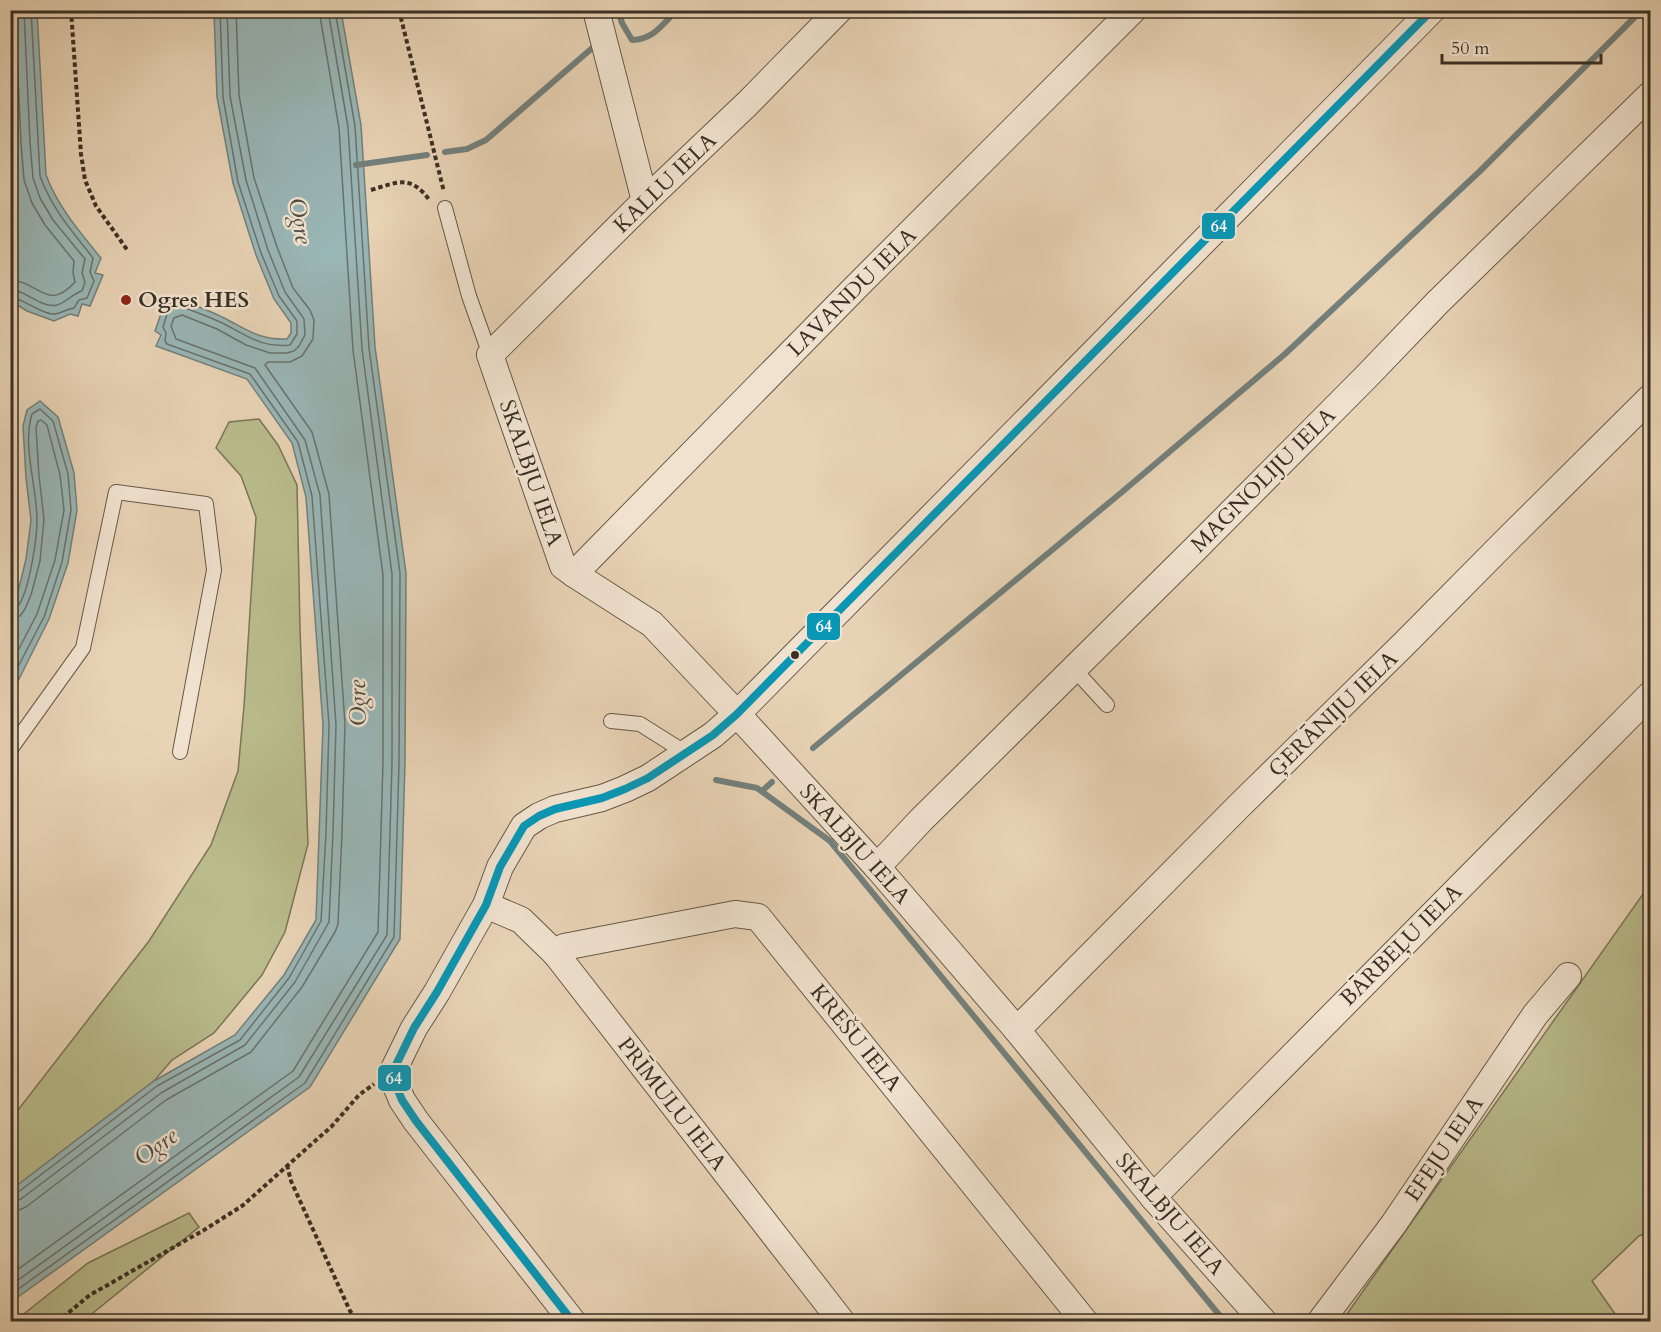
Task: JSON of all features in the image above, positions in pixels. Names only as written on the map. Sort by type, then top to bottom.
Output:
[{"type":"street","points":[[596,10],[645,201]]},
{"type":"street","name":"KALLU IELA","points":[[490,355],[645,201],[748,103],[839,10]]},
{"type":"street","name":"LAVANDU IELA","points":[[574,574],[1133,10]]},
{"type":"street","points":[[573,1322],[412,1116],[397,1088],[394,1076],[394,1069],[414,1028],[486,905],[500,867],[524,826],[555,809],[602,798],[648,778],[713,735],[737,714],[1432,10]]},
{"type":"street","name":"MAGNOLIJU IELA","points":[[877,867],[921,820],[1366,377],[1438,302],[1641,118],[1650,95]]},
{"type":"street","name":"SKALBJU IELA","points":[[490,355],[563,566],[652,624],[737,714],[877,867],[1017,1030],[1153,1197],[1264,1322]]},
{"type":"street","name":"ĢERĀNIJU IELA","points":[[1017,1030],[1650,398]]},
{"type":"street","name":"BĀRBEĻU IELA","points":[[1153,1197],[1650,695]]},
{"type":"street","name":"PRĪMULU IELA","points":[[486,905],[521,920],[556,954],[842,1322]]},
{"type":"street","name":"KREŠU IELA","points":[[556,954],[564,947],[735,914],[758,917],[1085,1322]]},
{"type":"street","name":"EFEJU IELA","points":[[1320,1322],[1393,1225],[1534,1016],[1568,976]]},
{"type":"lane","points":[[446,211],[469,296],[490,355]]},
{"type":"lane","points":[[10,750],[83,648],[116,492],[206,504],[214,570],[180,752]]},
{"type":"lane","points":[[1074,669],[1107,705]]},
{"type":"lane","points":[[611,721],[640,724],[686,753]]},
{"type":"path","points":[[71,10],[81,154],[85,180],[96,206],[128,251]]},
{"type":"path","points":[[399,10],[444,194],[446,211]]},
{"type":"path","points":[[371,190],[402,182],[415,185],[423,190],[429,200],[446,211]]},
{"type":"path","points":[[57,1322],[90,1295],[242,1206],[332,1126],[359,1095],[394,1069]]},
{"type":"path","points":[[287,1165],[291,1180],[350,1311],[359,1322]]},
{"type":"green space","points":[[259,419],[278,445],[297,485],[308,844],[285,932],[262,975],[214,1033],[172,1060],[154,1081],[11,1190],[11,1119],[149,941],[211,845],[238,771],[256,517],[241,476],[216,448],[229,422]]},
{"type":"green space","points":[[1650,884],[1650,1232],[1639,1236],[1592,1281],[1620,1321],[1342,1321]]},
{"type":"green space","points":[[189,1213],[199,1227],[93,1313],[95,1321],[15,1321],[88,1263]]},
{"type":"water","points":[[10,11],[37,11],[46,175],[63,208],[101,258],[95,273],[103,275],[90,306],[82,304],[78,316],[70,314],[54,321],[27,311],[11,301]]},
{"type":"water","name":"Ogre","points":[[214,11],[341,11],[361,125],[375,347],[406,573],[405,763],[400,939],[310,1087],[11,1302],[11,1190],[154,1081],[235,1035],[284,975],[316,920],[323,725],[306,497],[292,443],[247,379],[156,346],[161,335],[155,331],[165,302],[173,304],[175,298],[212,312],[261,336],[287,339],[291,333],[291,323],[274,299],[256,255],[233,183],[217,97]]},
{"type":"water","points":[[40,401],[58,417],[74,473],[77,510],[68,563],[49,619],[11,695],[11,610],[26,559],[31,520],[23,426],[27,410]]},
{"type":"waterway","points":[[618,10],[622,23],[632,40],[652,34],[677,10]]},
{"type":"waterway","points":[[813,748],[1285,354],[1479,172],[1642,10]]},
{"type":"waterway","points":[[445,152],[467,149],[486,140],[598,43]]},
{"type":"waterway","points":[[356,165],[427,155]]},
{"type":"waterway","points":[[716,780],[757,788],[830,841],[1225,1322]]},
{"type":"waterway","points":[[762,791],[772,782]]},
{"type":"transit line","name":"64","points":[[573,1322],[416,1121],[402,1100],[394,1076],[394,1069],[414,1028],[486,905],[500,867],[524,826],[555,809],[602,798],[648,778],[713,735],[737,714],[1432,10]]},
{"type":"place","name":"Ogres HES","points":[[126,300]]}]
